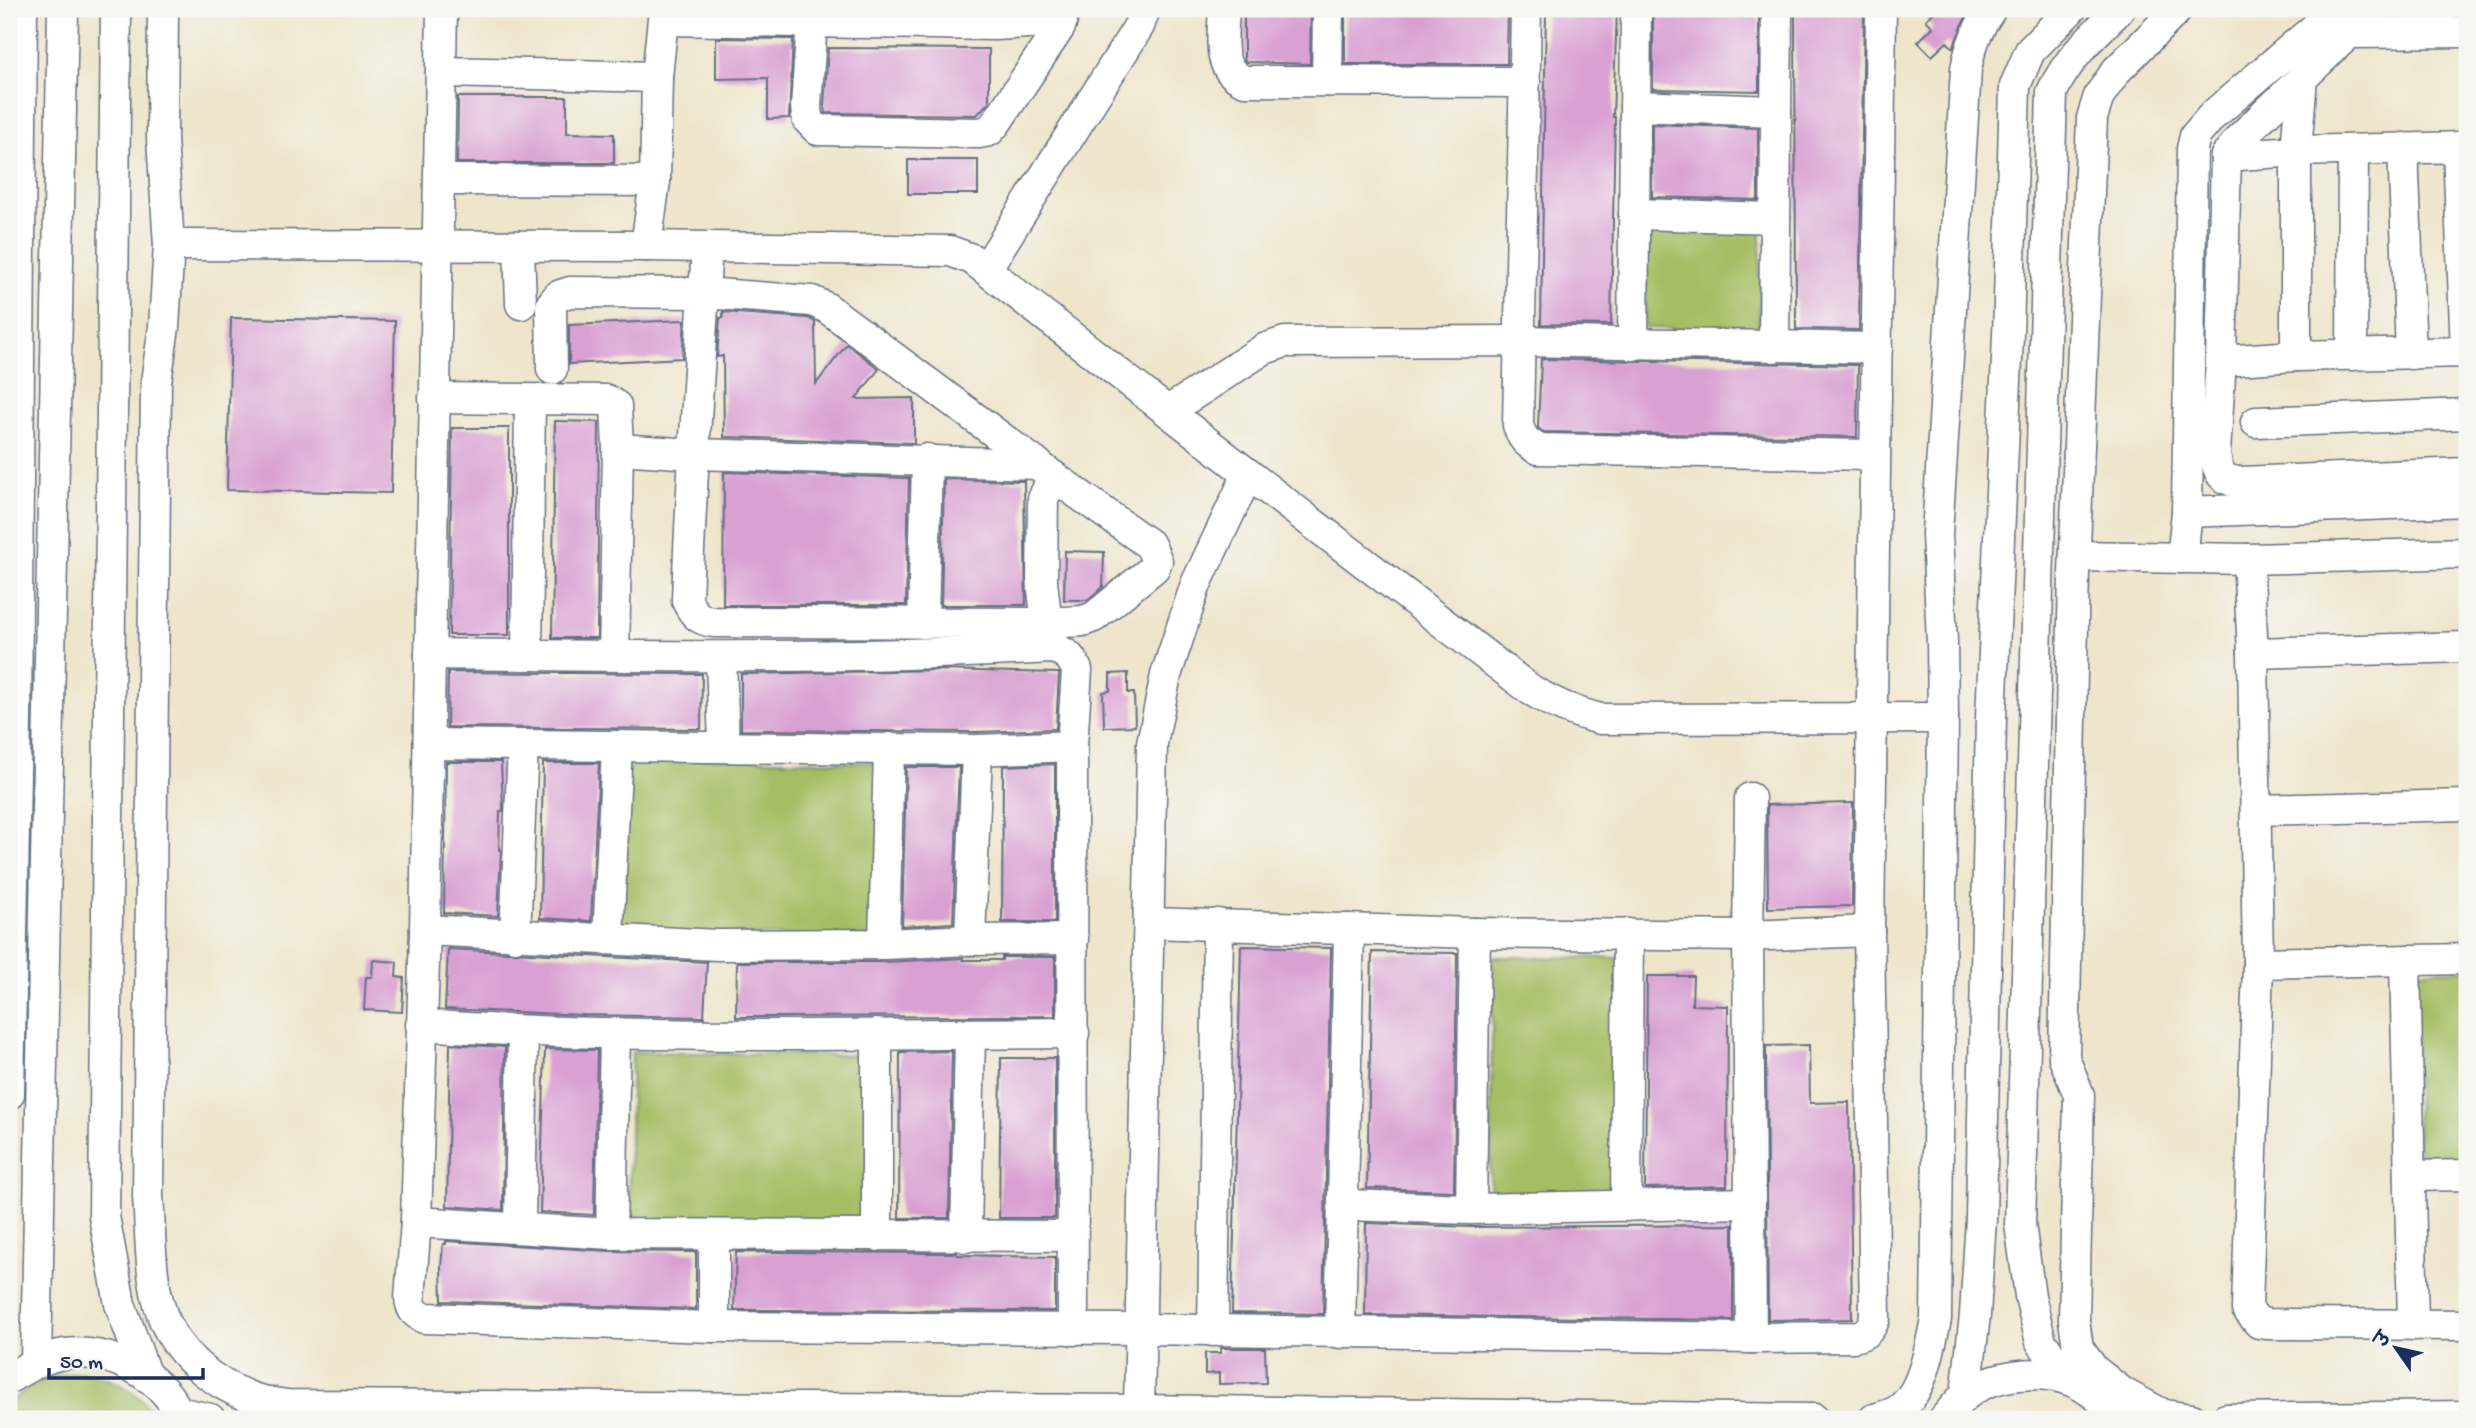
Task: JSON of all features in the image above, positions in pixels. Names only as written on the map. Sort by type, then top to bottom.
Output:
[{"type":"street","points":[[9,1094],[16,707],[14,205],[22,9]]},
{"type":"street","points":[[36,1362],[63,9]]},
{"type":"street","points":[[116,9],[104,1216],[120,1304],[146,1376]]},
{"type":"street","points":[[163,9],[162,139],[169,245],[164,327],[156,382],[148,1163],[153,1269],[162,1315],[184,1353],[214,1380],[252,1398],[288,1405],[376,1413],[1139,1410],[1814,1419]]},
{"type":"street","points":[[442,9],[425,930],[411,1309],[424,1318],[714,1327],[1140,1329],[1751,1338],[1854,1337],[1864,1335],[1875,1318],[1869,931],[1870,719],[1873,455],[1887,15]]},
{"type":"street","points":[[986,269],[1139,26],[1145,9]]},
{"type":"street","points":[[1224,9],[1224,60],[1228,70],[1245,81],[1525,82]]},
{"type":"street","points":[[1327,81],[1328,9]]},
{"type":"street","points":[[1526,9],[1518,425],[1521,437],[1538,449],[1873,455]]},
{"type":"street","points":[[1633,345],[1636,9]]},
{"type":"street","points":[[1774,347],[1777,9]]},
{"type":"street","points":[[1874,1419],[1897,1411],[1910,1397],[1926,1367],[1936,1319],[1943,718],[1937,534],[1962,111],[1969,50],[1992,9]]},
{"type":"street","points":[[1966,1394],[1975,1315],[1981,1219],[1991,718],[2015,86],[2030,51],[2071,9]]},
{"type":"street","points":[[2069,1380],[2041,1342],[2030,1296],[2020,1224],[2051,106],[2052,92],[2062,71],[2084,44],[2120,9]]},
{"type":"street","points":[[2178,9],[2116,71],[2099,96],[2092,118],[2075,556],[2064,1058],[2079,1095],[2074,1320],[2078,1348],[2094,1370],[2123,1393],[2164,1415],[2192,1419]]},
{"type":"street","points":[[2182,558],[2187,512],[2192,149],[2195,136],[2213,115],[2344,21],[2374,9]]},
{"type":"street","points":[[646,246],[655,181],[657,77],[664,14],[812,22],[995,24],[1062,15]]},
{"type":"street","points":[[812,22],[806,106],[807,119],[818,130],[979,133],[989,131],[996,123],[1062,15]]},
{"type":"street","points":[[2344,21],[2467,32]]},
{"type":"street","points":[[2344,21],[2302,78],[2239,139],[2226,156],[2221,361],[2215,452],[2220,476],[2230,481],[2467,473]]},
{"type":"street","points":[[441,72],[657,77]]},
{"type":"street","points":[[2297,356],[2296,151],[2302,78]]},
{"type":"street","points":[[1635,106],[1776,111]]},
{"type":"street","points":[[2221,361],[2297,356],[2467,352],[2463,147],[2296,151],[2226,156]]},
{"type":"street","points":[[2403,148],[2411,354]]},
{"type":"street","points":[[2352,355],[2353,149]]},
{"type":"street","points":[[440,180],[655,181]]},
{"type":"street","points":[[1634,214],[1775,218]]},
{"type":"street","points":[[169,245],[646,246],[950,251],[961,254],[986,269],[1248,474],[1549,701],[1600,719],[1943,718]]},
{"type":"street","points":[[519,246],[521,304]]},
{"type":"street","points":[[552,369],[551,305],[558,296],[570,292],[704,293],[812,301],[827,308],[1150,545],[1157,561],[1149,573],[1094,617],[1083,621],[923,623],[701,620],[692,612],[687,601],[694,454],[704,293],[706,248]]},
{"type":"street","points":[[1168,411],[1264,349],[1285,342],[1519,341],[1877,348]]},
{"type":"street","points":[[434,398],[607,400],[613,403],[618,413],[614,654]]},
{"type":"street","points":[[527,655],[530,400]]},
{"type":"street","points":[[2256,422],[2467,414]]},
{"type":"street","points":[[618,449],[694,454],[927,459],[1045,470]]},
{"type":"street","points":[[923,623],[927,459]]},
{"type":"street","points":[[1045,470],[1042,582],[1047,623]]},
{"type":"street","points":[[1139,1410],[1152,743],[1166,675],[1196,584],[1248,474]]},
{"type":"street","points":[[2187,512],[2467,501]]},
{"type":"street","points":[[2075,556],[2248,559],[2467,553]]},
{"type":"street","points":[[2248,559],[2253,653],[2258,963],[2247,1309],[2259,1323],[2269,1324],[2467,1325]]},
{"type":"street","points":[[2253,653],[2467,647]]},
{"type":"street","points":[[430,654],[721,657],[922,655],[1060,649],[1073,660],[1077,670],[1072,746],[1073,1330]]},
{"type":"street","points":[[721,657],[724,746]]},
{"type":"street","points":[[429,744],[977,750],[1072,746]]},
{"type":"street","points":[[515,936],[523,745]]},
{"type":"street","points":[[608,939],[617,746]]},
{"type":"street","points":[[884,944],[889,748]]},
{"type":"street","points":[[970,940],[977,750]]},
{"type":"street","points":[[1750,799],[1748,936],[1751,1338]]},
{"type":"street","points":[[2256,810],[2467,805]]},
{"type":"street","points":[[1149,923],[1475,933],[1748,936],[1869,931]]},
{"type":"street","points":[[1213,1331],[1218,924]]},
{"type":"street","points":[[1340,1332],[1349,929]]},
{"type":"street","points":[[425,930],[718,944],[884,944],[1073,939]]},
{"type":"street","points":[[1471,1209],[1475,933]]},
{"type":"street","points":[[1626,1206],[1628,934]]},
{"type":"street","points":[[2258,963],[2467,959]]},
{"type":"street","points":[[2405,960],[2413,1325]]},
{"type":"street","points":[[421,1025],[523,1032],[1074,1033]]},
{"type":"street","points":[[520,1227],[523,1032]]},
{"type":"street","points":[[611,1234],[615,1033]]},
{"type":"street","points":[[877,1034],[877,1236]]},
{"type":"street","points":[[966,1237],[970,1034]]},
{"type":"street","points":[[105,1167],[148,1163]]},
{"type":"street","points":[[2410,1176],[2467,1175]]},
{"type":"street","points":[[1344,1205],[1471,1209],[1749,1203]]},
{"type":"street","points":[[416,1222],[611,1234],[1072,1236]]},
{"type":"street","points":[[714,1327],[715,1236]]},
{"type":"street","points":[[9,1378],[36,1362],[64,1354],[93,1354],[121,1362],[146,1376],[164,1392],[180,1416],[210,1419]]},
{"type":"street","points":[[1944,1419],[1966,1394],[1999,1378],[2034,1374],[2069,1380],[2104,1400],[2120,1419]]},
{"type":"street","points":[[2226,1419],[2467,1416]]},
{"type":"green space","points":[[1648,223],[1761,225],[1759,330],[1645,328]]},
{"type":"green space","points":[[624,756],[885,763],[880,938],[619,931]]},
{"type":"green space","points":[[1493,957],[1623,958],[1620,1201],[1490,1200]]},
{"type":"green space","points":[[2467,970],[2467,1161],[2418,1162],[2413,971]]},
{"type":"green space","points":[[632,1052],[874,1056],[871,1226],[628,1222]]},
{"type":"green space","points":[[81,1372],[124,1386],[149,1408],[155,1419],[9,1419],[9,1404],[26,1389],[59,1375]]},
{"type":"building","points":[[1244,9],[1311,9],[1310,64],[1246,62]]},
{"type":"building","points":[[1345,9],[1508,9],[1507,64],[1345,64]]},
{"type":"building","points":[[1546,9],[1617,9],[1611,325],[1541,324]]},
{"type":"building","points":[[1795,9],[1864,9],[1859,330],[1796,329]]},
{"type":"building","points":[[1937,9],[1965,9],[1968,12],[1953,48],[1947,42],[1932,56],[1918,42],[1933,27],[1926,20]]},
{"type":"building","points":[[1653,13],[1759,13],[1759,91],[1653,89]]},
{"type":"building","points":[[716,38],[793,39],[789,118],[768,119],[768,78],[716,79]]},
{"type":"building","points":[[828,48],[989,49],[989,102],[977,115],[825,113]]},
{"type":"building","points":[[458,97],[567,97],[567,133],[614,134],[614,163],[457,163]]},
{"type":"building","points":[[1652,124],[1758,128],[1758,200],[1652,197]]},
{"type":"building","points":[[908,160],[978,160],[978,194],[908,194]]},
{"type":"building","points":[[723,312],[808,318],[815,322],[816,384],[847,344],[879,369],[856,399],[914,398],[914,443],[724,437],[723,356],[717,357],[720,318],[723,318]]},
{"type":"building","points":[[231,318],[395,321],[391,493],[227,490]]},
{"type":"building","points":[[685,320],[682,358],[569,364],[569,325]]},
{"type":"building","points":[[1541,359],[1858,365],[1857,437],[1543,432],[1538,428]]},
{"type":"building","points":[[555,421],[599,422],[597,638],[552,638]]},
{"type":"building","points":[[452,428],[509,428],[509,635],[449,635]]},
{"type":"building","points":[[724,472],[909,478],[906,605],[723,605]]},
{"type":"building","points":[[944,479],[1024,481],[1026,605],[941,605]]},
{"type":"building","points":[[1065,551],[1104,552],[1103,587],[1087,600],[1064,600]]},
{"type":"building","points":[[941,670],[1059,673],[1056,729],[977,732],[741,730],[741,674]]},
{"type":"building","points":[[448,672],[702,674],[701,729],[447,727]]},
{"type":"building","points":[[1128,673],[1128,693],[1134,693],[1135,726],[1104,727],[1103,692],[1110,691],[1110,674]]},
{"type":"building","points":[[446,762],[501,762],[503,811],[500,811],[498,916],[444,913]]},
{"type":"building","points":[[543,763],[599,763],[591,921],[540,918]]},
{"type":"building","points":[[1055,764],[1055,922],[1002,922],[1003,766]]},
{"type":"building","points":[[906,767],[959,767],[953,923],[902,926]]},
{"type":"building","points":[[1853,803],[1852,906],[1768,908],[1767,805]]},
{"type":"building","points":[[1241,946],[1331,948],[1323,1314],[1232,1313]]},
{"type":"building","points":[[448,949],[707,962],[704,1017],[445,1009]]},
{"type":"building","points":[[1372,952],[1457,953],[1454,1191],[1367,1188]]},
{"type":"building","points":[[1002,957],[1055,957],[1055,1016],[736,1017],[737,962],[884,962],[963,958],[1002,960]]},
{"type":"building","points":[[373,960],[397,962],[396,977],[404,978],[402,1012],[364,1010],[366,977],[372,977]]},
{"type":"building","points":[[1647,976],[1693,976],[1692,1005],[1728,1006],[1727,1186],[1645,1188]]},
{"type":"building","points":[[450,1044],[505,1047],[503,1210],[447,1206]]},
{"type":"building","points":[[1809,1045],[1810,1103],[1849,1102],[1852,1319],[1768,1320],[1766,1046]]},
{"type":"building","points":[[545,1049],[597,1050],[594,1215],[540,1212]]},
{"type":"building","points":[[952,1051],[949,1218],[899,1218],[900,1052]]},
{"type":"building","points":[[1001,1058],[1055,1058],[1055,1218],[999,1218]]},
{"type":"building","points":[[1366,1223],[1471,1227],[1733,1225],[1733,1320],[1365,1315]]},
{"type":"building","points":[[446,1241],[610,1251],[696,1252],[696,1309],[442,1301],[441,1267],[443,1244],[446,1244]]},
{"type":"building","points":[[736,1252],[957,1253],[1055,1257],[1055,1311],[734,1310]]},
{"type":"building","points":[[1221,1348],[1265,1348],[1266,1383],[1219,1384],[1219,1373],[1205,1374],[1205,1353],[1221,1353]]}]
